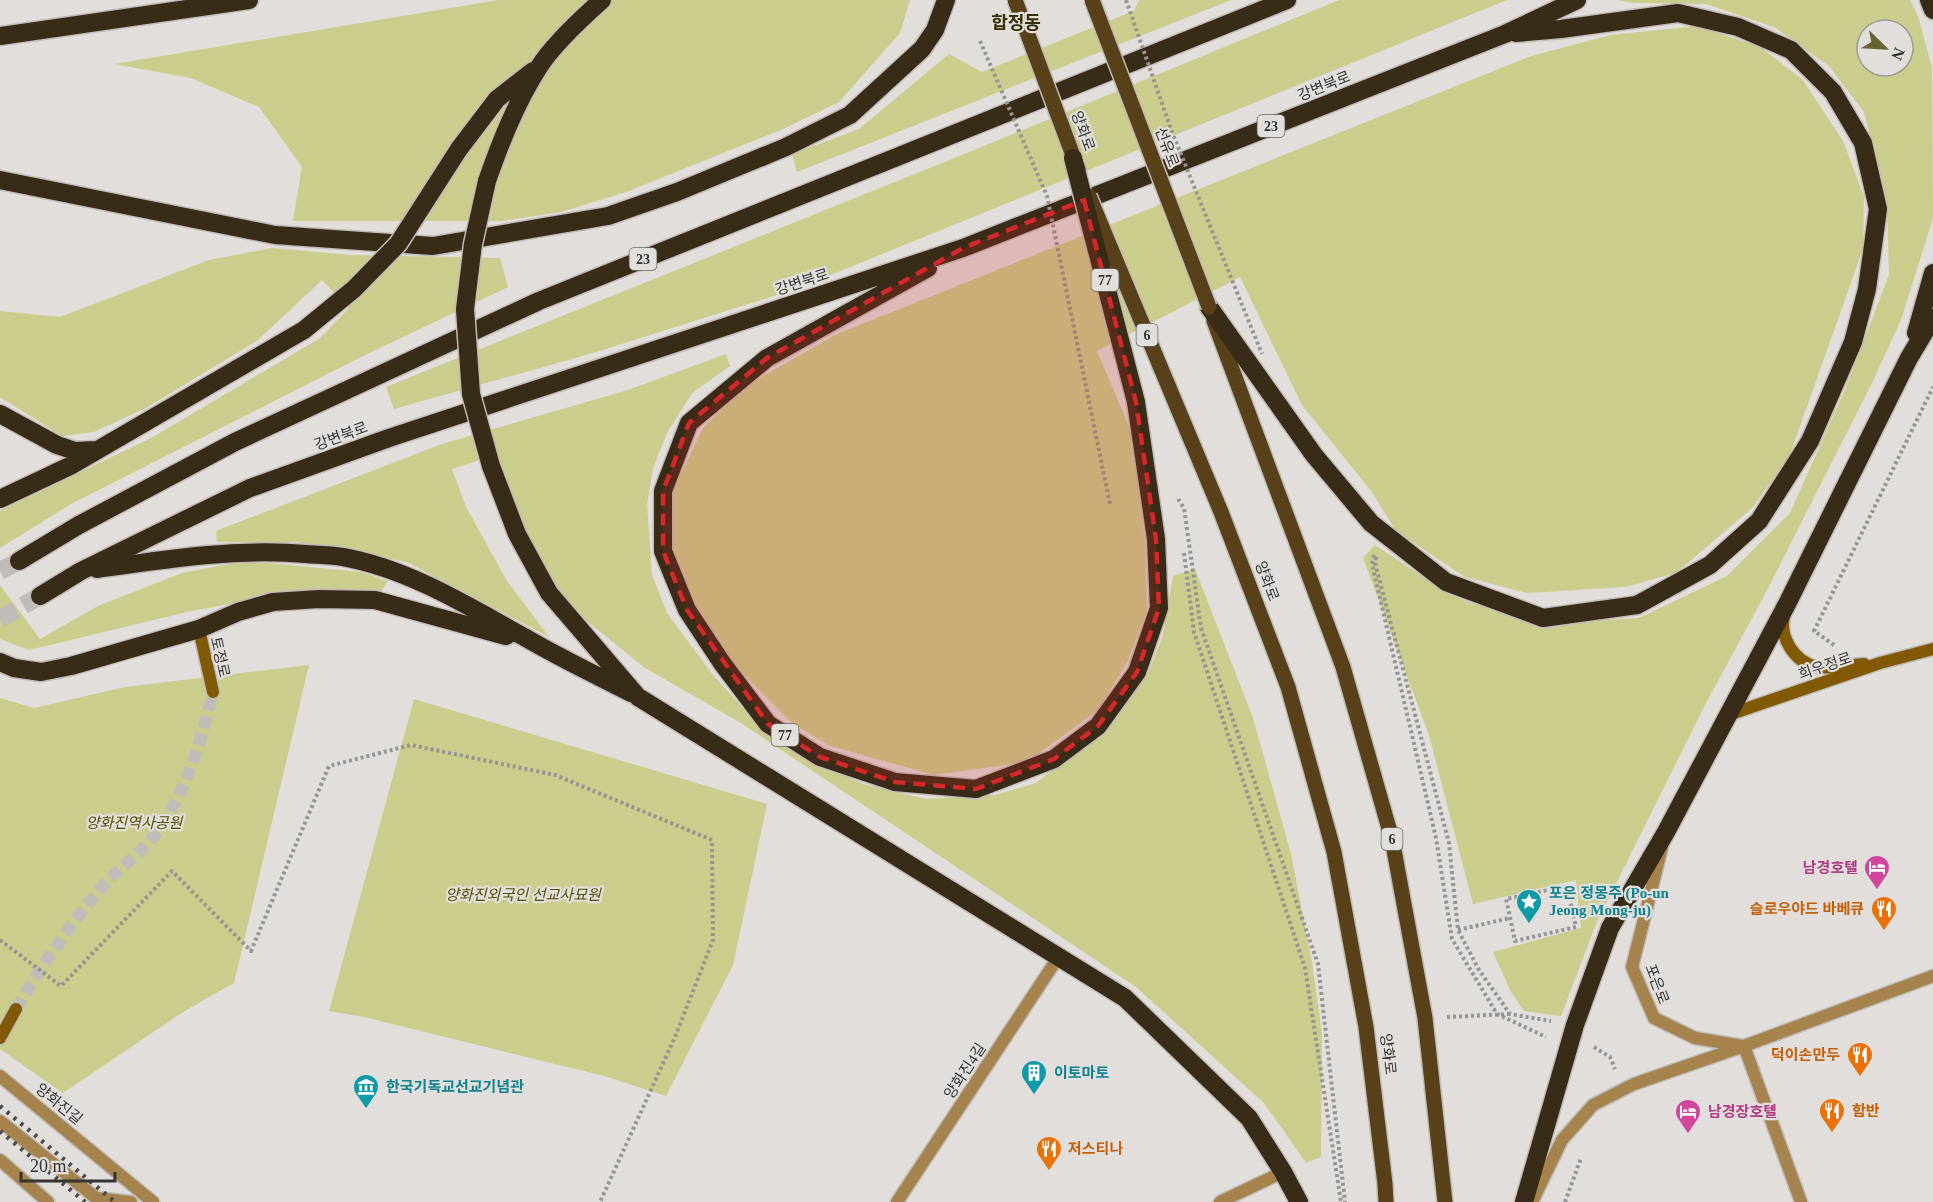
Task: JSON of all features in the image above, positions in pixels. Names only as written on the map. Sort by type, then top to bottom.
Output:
[{"type":"highway","points":[[9,35],[249,0]]},
{"type":"highway","points":[[0,499],[72,465],[304,330],[354,289],[398,243],[459,149],[497,99],[539,66],[584,16],[602,0]]},
{"type":"highway","points":[[0,180],[275,234],[433,246],[608,216],[677,192],[786,147],[850,115],[922,48],[935,30],[946,0]]},
{"type":"highway","name":"23","points":[[19,561],[79,525],[235,442],[539,301],[1287,0]]},
{"type":"highway","name":"강변북로","points":[[40,596],[81,571],[260,484],[389,438],[963,248],[1505,34],[1577,0]]},
{"type":"highway","points":[[1929,0],[1933,10]]},
{"type":"highway","points":[[1209,307],[1314,455],[1371,523],[1446,582],[1543,618],[1637,605],[1710,565],[1759,520],[1810,441],[1853,342],[1866,289],[1878,208],[1863,144],[1833,92],[1791,50],[1738,27],[1678,13],[1505,34]]},
{"type":"highway","points":[[539,66],[506,126],[487,181],[473,244],[465,309],[471,394],[491,466],[517,534],[549,593],[638,698]]},
{"type":"highway","name":"77","points":[[963,248],[768,358],[689,423],[663,491],[663,551],[687,610],[722,663],[768,724],[820,757],[896,782],[976,789],[1054,759],[1098,726],[1137,672],[1159,608],[1156,539],[1136,402],[1073,158]]},
{"type":"highway","points":[[1909,358],[1933,273]]},
{"type":"highway","points":[[1524,1202],[1574,1030],[1610,928],[1666,832],[1787,604],[1909,358],[1933,318]]},
{"type":"highway","points":[[0,414],[57,445],[75,451],[98,450]]},
{"type":"highway","points":[[81,571],[199,555],[286,552],[343,557],[400,573],[446,594],[538,646],[638,698],[1125,998],[1249,1118],[1299,1202]]},
{"type":"highway","points":[[0,662],[14,668],[41,672],[71,666],[199,629],[238,612],[273,602],[319,599],[375,600],[449,619],[538,646]]},
{"type":"main road","name":"양화로","points":[[1015,0],[1073,158],[1221,512],[1288,687],[1334,852],[1366,1027],[1386,1202]]},
{"type":"main road","name":"선유로","points":[[1092,0],[1209,307]]},
{"type":"main road","name":"6","points":[[1209,307],[1343,667],[1392,839],[1425,1018],[1446,1202]]},
{"type":"street","points":[[1787,604],[1781,628],[1792,652],[1808,663],[1817,667],[1880,663]]},
{"type":"street","name":"토정로","points":[[199,629],[213,692]]},
{"type":"street","name":"희우정로","points":[[1728,715],[1880,663],[1933,649]]},
{"type":"street","name":"포은로","points":[[1666,832],[1632,967],[1654,1018],[1695,1038],[1744,1046]]},
{"type":"street","name":"양화진4길","points":[[897,1202],[1059,956]]},
{"type":"street","name":"포은로","points":[[1532,1202],[1562,1140],[1593,1105],[1634,1084],[1933,976]]},
{"type":"street","points":[[0,1038],[16,1009]]},
{"type":"street","points":[[1744,1046],[1801,1202]]},
{"type":"street","name":"양화진길","points":[[0,1076],[153,1202]]},
{"type":"street","points":[[0,1121],[96,1198],[131,1202]]},
{"type":"street","points":[[0,1160],[48,1202]]},
{"type":"street","points":[[1220,1202],[1283,1172]]},
{"type":"path","points":[[1126,0],[1172,132],[1262,354]]},
{"type":"path","points":[[980,40],[1047,196],[1110,504]]},
{"type":"path","points":[[1842,651],[1814,631],[1933,387]]},
{"type":"path","points":[[1178,499],[1184,508],[1201,628],[1318,964],[1343,1202],[1305,968],[1194,632],[1178,499]]},
{"type":"path","points":[[1510,1014],[1479,970],[1458,930],[1449,843],[1375,563],[1376,550],[1372,564],[1436,838],[1452,939],[1497,1014],[1549,1038],[1574,1030]]},
{"type":"path","points":[[0,940],[61,986],[172,871],[251,951],[329,766],[411,745],[555,776],[712,840],[712,940],[675,1037],[600,1202]]},
{"type":"path","points":[[1567,886],[1576,927],[1515,940],[1510,918],[1506,899],[1567,886]]},
{"type":"path","points":[[1458,930],[1510,918]]},
{"type":"path","points":[[1425,1018],[1510,1014],[1574,1030],[1610,1057],[1622,1090]]},
{"type":"path","points":[[1565,1202],[1584,1150]]},
{"type":"highlighted area","points":[[1084,200],[1136,402],[1156,539],[1159,608],[1137,672],[1098,726],[1054,759],[976,789],[895,782],[820,757],[768,724],[687,610],[663,551],[663,491],[689,423],[767,358],[963,248]]},
{"type":"green space","points":[[498,0],[910,0],[900,33],[839,102],[783,129],[626,192],[561,212],[502,221],[293,221],[302,167],[259,107],[191,78],[114,64]]},
{"type":"green space","points":[[1139,0],[1231,0],[797,172],[792,154],[859,129],[949,54],[982,72],[1134,11]]},
{"type":"green space","points":[[1339,0],[1507,0],[796,289],[593,353],[394,409],[386,387]]},
{"type":"green space","points":[[1617,0],[1910,0],[1918,16],[1932,68],[1933,218],[1901,320],[1871,385],[1764,596],[1706,703],[1596,924],[1561,1016],[1524,1011],[1511,992],[1493,952],[1581,928],[1576,880],[1473,904],[1429,735],[1363,558],[1375,545],[1441,589],[1468,602],[1542,624],[1639,618],[1727,576],[1790,513],[1845,390],[1889,275],[1887,202],[1864,112],[1829,66],[1774,27],[1706,4],[1635,3]]},
{"type":"green space","points":[[1697,26],[1760,47],[1803,80],[1843,141],[1864,197],[1863,249],[1789,457],[1752,508],[1676,573],[1625,587],[1527,593],[1465,577],[1396,531],[1372,492],[1302,405],[1240,277],[1097,351],[1131,431],[1145,540],[1147,611],[1127,663],[1097,711],[1027,762],[934,775],[830,746],[792,723],[736,667],[694,609],[670,552],[674,488],[703,428],[746,386],[837,334],[1531,56],[1611,35]]},
{"type":"green space","points":[[272,248],[351,255],[500,258],[508,287],[361,357],[71,504],[0,548],[0,511],[153,437],[320,338],[349,308],[322,280],[258,340],[146,408],[94,432],[62,436],[0,397],[0,311],[60,317],[209,260]]},
{"type":"green space","points":[[726,354],[730,366],[692,393],[667,433],[653,468],[647,504],[652,575],[667,613],[713,675],[764,731],[811,761],[863,784],[926,799],[995,795],[1036,783],[1106,727],[1148,673],[1163,635],[1173,576],[1195,569],[1253,718],[1291,854],[1312,962],[1322,1034],[1321,1157],[1306,1163],[1264,1103],[1136,987],[741,723],[645,668],[572,609],[527,542],[492,456],[452,469],[466,507],[507,581],[549,637],[407,562],[296,542],[217,542],[216,531],[442,444],[628,390]]},
{"type":"green space","points":[[245,561],[361,572],[388,581],[378,596],[292,592],[187,612],[29,650],[0,639],[0,585],[40,639],[98,606],[182,573]]},
{"type":"green space","name":"양화진역사공원","points":[[309,665],[234,983],[183,1012],[63,1093],[0,1049],[0,698],[34,708],[125,687]]},
{"type":"green space","name":"양화진외국인 선교사묘원","points":[[414,699],[767,804],[733,965],[666,1096],[604,1076],[364,1017],[329,1011]]},
{"type":"tunnel","points":[[0,571],[19,561]]},
{"type":"tunnel","points":[[0,619],[40,596]]},
{"type":"tunnel","points":[[16,1009],[79,915],[110,878],[150,841],[163,824],[194,760],[213,692]]},
{"type":"railway","points":[[0,1106],[115,1202]]},
{"type":"railway","points":[[0,1131],[85,1202]]},
{"type":"place","name":"남경호텔","points":[[1877,891]]},
{"type":"place","name":"포은 정몽주 (Po-un Jeong Mong-ju)","points":[[1529,925]]},
{"type":"place","name":"슬로우야드 바베큐","points":[[1884,932]]},
{"type":"place","name":"덕이손만두","points":[[1860,1078]]},
{"type":"place","name":"이토마토","points":[[1034,1096]]},
{"type":"place","name":"한국기독교선교기념관","points":[[366,1110]]},
{"type":"place","name":"함반","points":[[1832,1134]]},
{"type":"place","name":"남경장호텔","points":[[1688,1135]]},
{"type":"place","name":"저스티나","points":[[1049,1172]]},
{"type":"district","name":"합정동","points":[[1016,23]]}]
